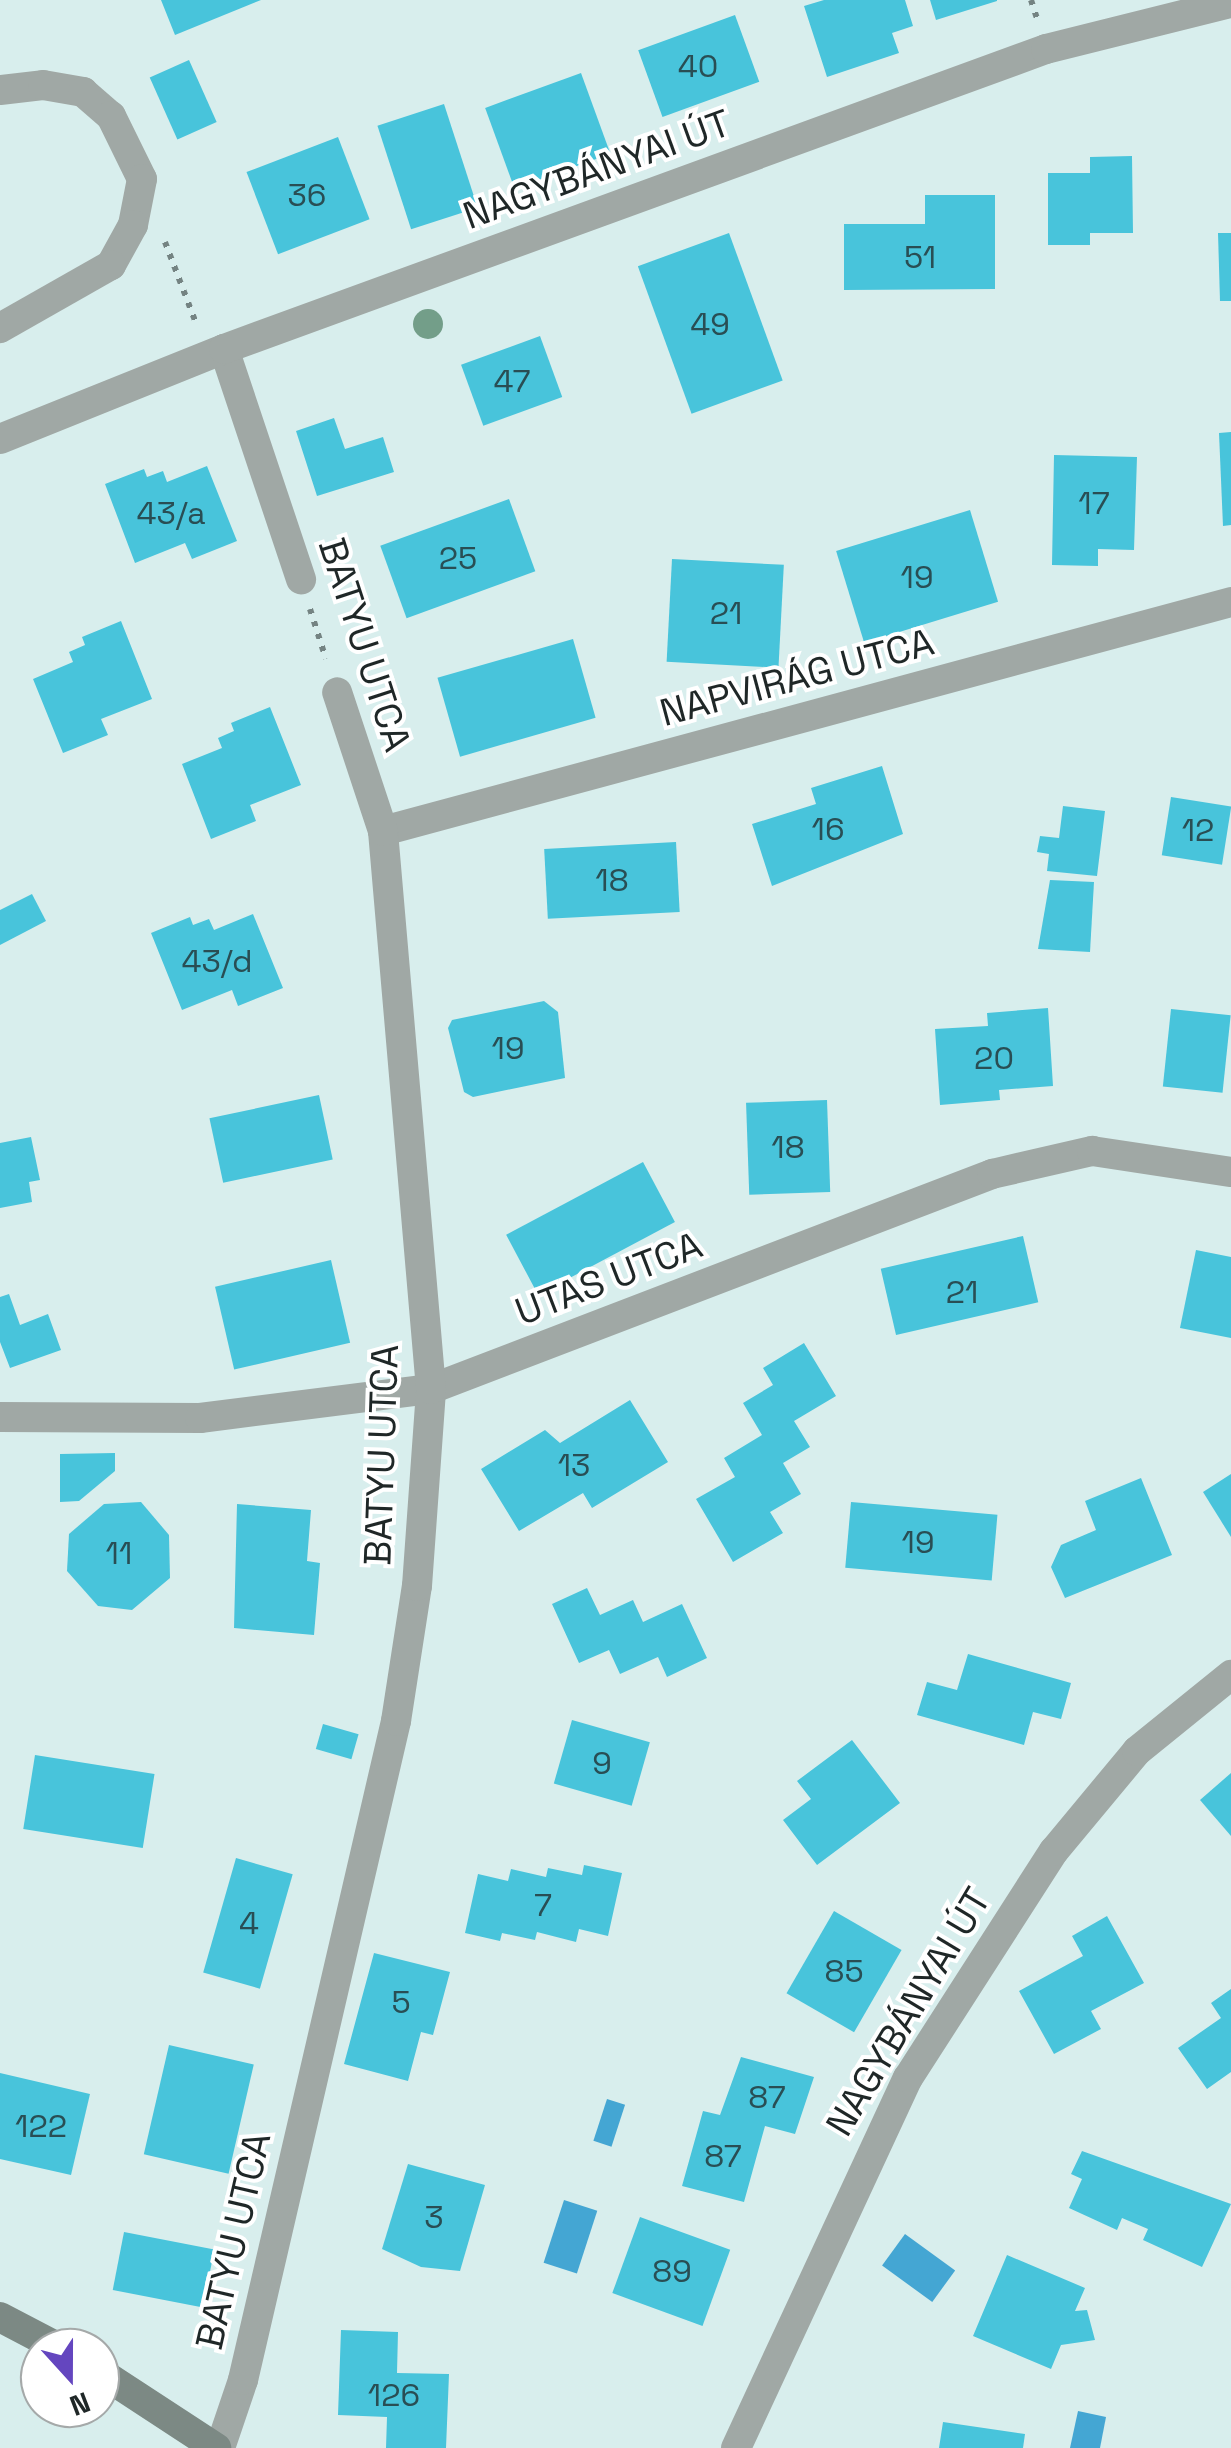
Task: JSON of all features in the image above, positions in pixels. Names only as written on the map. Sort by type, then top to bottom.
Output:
[{"type":"street","name":"NAGYBÁNYAI ÚT","points":[[0,440],[224,349],[1046,49],[1231,3]]},
{"type":"street","points":[[0,90],[42,85],[83,92],[111,116],[142,180],[133,225],[111,265],[0,328]]},
{"type":"street","name":"BATYU UTCA","points":[[224,349],[301,579]]},
{"type":"street","name":"NAPVIRÁG UTCA","points":[[384,831],[1231,602]]},
{"type":"street","name":"BATYU UTCA","points":[[218,2448],[243,2380],[396,1721],[416,1586],[432,1389],[384,831],[337,692]]},
{"type":"street","name":"UTAS UTCA","points":[[0,1417],[200,1418],[432,1389],[992,1174],[1092,1151],[1231,1172]]},
{"type":"street","name":"NAGYBÁNYAI ÚT","points":[[736,2448],[908,2078],[1054,1851],[1136,1751],[1231,1675]]},
{"type":"street","points":[[120,2385],[218,2448]]},
{"type":"path","points":[[142,180],[193,320],[224,349]]},
{"type":"path","name":"BATYU UTCA","points":[[301,579],[337,692]]},
{"type":"water","points":[[607,2099],[625,2105],[611,2147],[593,2141]]},
{"type":"water","points":[[564,2200],[597,2211],[577,2274],[544,2263]]},
{"type":"water","points":[[905,2234],[955,2270],[932,2302],[882,2266]]},
{"type":"water","points":[[1078,2411],[1106,2417],[1100,2448],[1070,2448]]},
{"type":"building","points":[[161,0],[261,0],[175,35]]},
{"type":"building","points":[[824,0],[905,0],[913,26],[892,33],[899,53],[827,77],[804,6]]},
{"type":"building","points":[[930,0],[997,0],[997,1],[936,20]]},
{"type":"building","points":[[735,15],[759,82],[662,117],[638,50]]},
{"type":"building","points":[[189,60],[217,122],[177,140],[150,77]]},
{"type":"building","points":[[581,73],[610,154],[515,189],[485,108]]},
{"type":"building","points":[[444,104],[478,208],[411,229],[377,126]]},
{"type":"building","points":[[338,137],[370,219],[278,254],[247,172]]},
{"type":"building","points":[[1132,156],[1133,233],[1090,233],[1090,245],[1048,245],[1048,173],[1090,173],[1090,157]]},
{"type":"building","points":[[925,195],[995,195],[995,289],[844,290],[844,224],[925,224]]},
{"type":"building","points":[[729,233],[783,381],[692,414],[638,266]]},
{"type":"building","points":[[1218,233],[1231,233],[1231,301],[1220,301]]},
{"type":"building","points":[[540,336],[562,397],[483,426],[461,365]]},
{"type":"building","points":[[334,418],[345,449],[383,437],[394,472],[317,496],[296,431]]},
{"type":"building","points":[[1231,432],[1231,525],[1223,526],[1219,433]]},
{"type":"building","points":[[1054,455],[1137,457],[1134,550],[1098,549],[1098,566],[1052,565]]},
{"type":"building","points":[[207,466],[237,541],[192,559],[185,543],[135,563],[105,484],[144,469],[147,477],[163,471],[167,482]]},
{"type":"building","points":[[509,499],[535,571],[407,618],[380,546]]},
{"type":"building","points":[[970,510],[998,602],[864,643],[836,551]]},
{"type":"building","points":[[672,559],[784,565],[778,668],[667,662]]},
{"type":"building","points":[[121,621],[152,699],[101,719],[108,735],[63,753],[33,679],[73,662],[69,652],[85,645],[82,637]]},
{"type":"building","points":[[573,639],[596,718],[460,757],[437,678]]},
{"type":"building","points":[[270,707],[301,785],[250,805],[256,821],[211,839],[182,764],[222,748],[218,738],[234,731],[231,723]]},
{"type":"building","points":[[882,766],[903,834],[772,886],[752,824],[816,804],[811,788]]},
{"type":"building","points":[[1171,797],[1231,807],[1222,865],[1162,855]]},
{"type":"building","points":[[1063,806],[1105,811],[1097,876],[1047,871],[1049,854],[1037,852],[1040,836],[1059,838]]},
{"type":"building","points":[[676,842],[680,912],[548,919],[544,849]]},
{"type":"building","points":[[1050,880],[1094,882],[1090,952],[1038,949]]},
{"type":"building","points":[[32,894],[46,921],[0,945],[0,910]]},
{"type":"building","points":[[253,914],[283,988],[238,1006],[232,990],[182,1010],[151,933],[190,917],[193,925],[209,919],[214,930]]},
{"type":"building","points":[[544,1001],[558,1012],[565,1078],[473,1097],[464,1092],[448,1028],[452,1020]]},
{"type":"building","points":[[1048,1008],[1053,1086],[999,1090],[1000,1100],[940,1105],[935,1029],[988,1026],[987,1013]]},
{"type":"building","points":[[1171,1009],[1231,1015],[1223,1093],[1163,1087]]},
{"type":"building","points":[[319,1095],[333,1160],[223,1183],[209,1118]]},
{"type":"building","points":[[827,1100],[830,1192],[749,1195],[746,1103]]},
{"type":"building","points":[[31,1137],[40,1180],[29,1182],[32,1202],[0,1208],[0,1143]]},
{"type":"building","points":[[643,1162],[675,1222],[538,1295],[506,1235]]},
{"type":"building","points":[[1023,1236],[1038,1302],[896,1335],[881,1269]]},
{"type":"building","points":[[1196,1250],[1231,1257],[1231,1338],[1180,1328]]},
{"type":"building","points":[[331,1260],[350,1343],[234,1370],[215,1287]]},
{"type":"building","points":[[9,1294],[20,1325],[48,1314],[61,1350],[10,1368],[0,1342],[0,1297]]},
{"type":"building","points":[[804,1343],[836,1396],[794,1421],[810,1447],[783,1463],[801,1494],[770,1512],[783,1533],[733,1562],[696,1499],[735,1477],[724,1458],[762,1435],[743,1403],[773,1385],[763,1368]]},
{"type":"building","points":[[630,1400],[668,1462],[592,1508],[583,1493],[519,1531],[481,1469],[545,1430],[560,1443]]},
{"type":"building","points":[[115,1453],[115,1471],[79,1501],[60,1502],[60,1454]]},
{"type":"building","points":[[1231,1474],[1231,1537],[1203,1492]]},
{"type":"building","points":[[1141,1478],[1172,1555],[1065,1598],[1051,1567],[1061,1545],[1096,1530],[1085,1501]]},
{"type":"building","points":[[141,1502],[169,1535],[170,1578],[132,1610],[98,1606],[67,1571],[69,1534],[104,1504]]},
{"type":"building","points":[[851,1502],[997,1515],[992,1581],[845,1568]]},
{"type":"building","points":[[237,1504],[311,1510],[307,1561],[320,1563],[314,1635],[234,1628]]},
{"type":"building","points":[[587,1588],[600,1615],[633,1600],[643,1622],[682,1604],[707,1658],[667,1677],[658,1657],[620,1674],[609,1650],[579,1663],[552,1604]]},
{"type":"building","points":[[968,1654],[1071,1683],[1061,1719],[1033,1712],[1024,1745],[917,1715],[927,1682],[957,1690]]},
{"type":"building","points":[[572,1720],[650,1742],[632,1806],[554,1783]]},
{"type":"building","points":[[323,1724],[359,1734],[351,1759],[316,1749]]},
{"type":"building","points":[[852,1740],[900,1803],[817,1865],[783,1820],[811,1799],[797,1781]]},
{"type":"building","points":[[35,1755],[155,1774],[143,1848],[23,1829]]},
{"type":"building","points":[[1231,1773],[1231,1836],[1200,1800]]},
{"type":"building","points":[[236,1858],[293,1874],[260,1989],[203,1972]]},
{"type":"building","points":[[584,1865],[622,1873],[608,1936],[579,1929],[576,1942],[537,1932],[535,1940],[502,1933],[500,1941],[465,1933],[478,1874],[508,1881],[511,1869],[546,1877],[548,1868],[582,1875]]},
{"type":"building","points":[[834,1911],[902,1950],[854,2032],[786,1993]]},
{"type":"building","points":[[1107,1916],[1144,1983],[1091,2011],[1101,2029],[1054,2054],[1019,1991],[1083,1956],[1072,1936]]},
{"type":"building","points":[[374,1953],[450,1972],[433,2035],[421,2032],[408,2081],[344,2064]]},
{"type":"building","points":[[1231,1989],[1231,2072],[1207,2089],[1178,2048],[1221,2018],[1211,2003]]},
{"type":"building","points":[[169,2045],[254,2065],[229,2174],[144,2154]]},
{"type":"building","points":[[741,2057],[814,2077],[795,2134],[765,2126],[744,2202],[682,2186],[703,2111],[720,2115]]},
{"type":"building","points":[[0,2073],[90,2094],[71,2175],[0,2159]]},
{"type":"building","points":[[1082,2151],[1231,2204],[1202,2267],[1143,2240],[1148,2229],[1122,2218],[1117,2230],[1069,2208],[1082,2179],[1071,2174]]},
{"type":"building","points":[[408,2164],[485,2185],[460,2271],[421,2267],[382,2249]]},
{"type":"building","points":[[640,2217],[730,2250],[703,2326],[612,2293]]},
{"type":"building","points":[[124,2232],[214,2250],[203,2307],[113,2290]]},
{"type":"building","points":[[1007,2255],[1085,2288],[1075,2311],[1087,2310],[1095,2340],[1061,2345],[1051,2369],[973,2336]]},
{"type":"building","points":[[341,2330],[398,2332],[397,2373],[449,2374],[446,2448],[386,2448],[387,2417],[338,2415]]},
{"type":"building","points":[[943,2422],[1025,2434],[1023,2448],[939,2448]]}]
